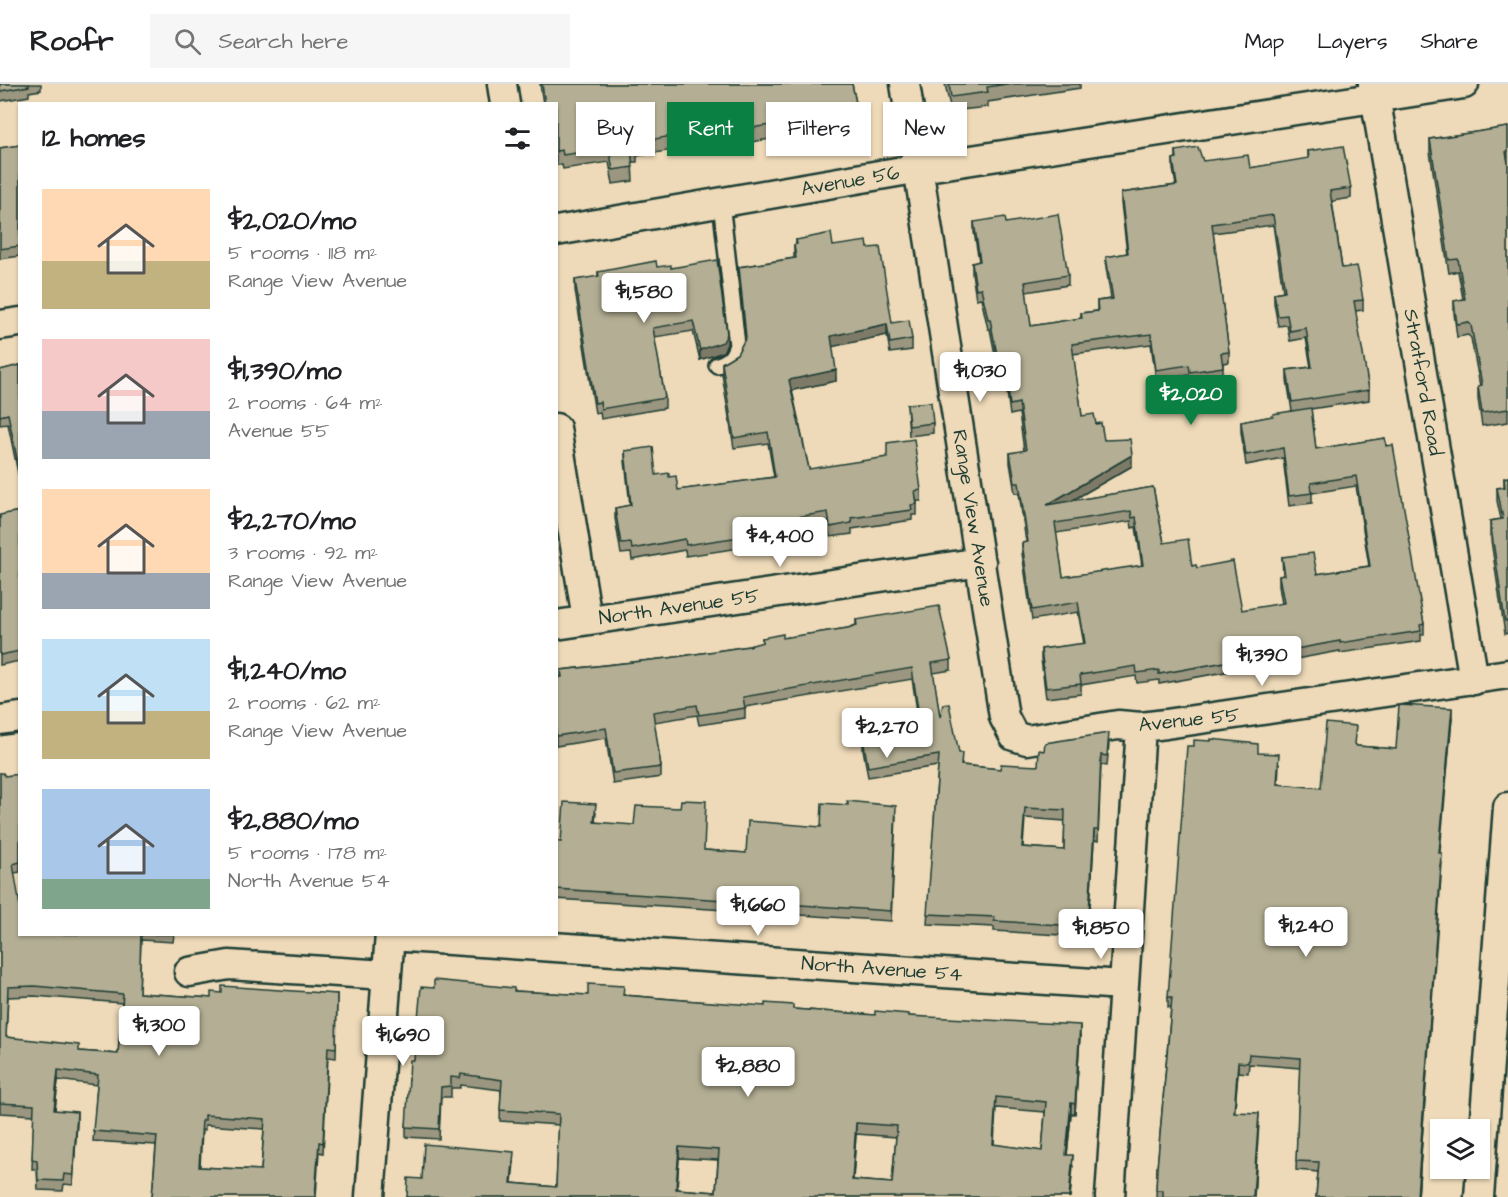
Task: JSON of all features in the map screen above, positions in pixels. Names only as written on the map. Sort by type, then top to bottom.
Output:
[{"type":"street","points":[[502,84],[505,102]]},
{"type":"street","name":"Range View Avenue","points":[[905,84],[920,168],[1004,717],[1014,736]]},
{"type":"street","name":"Avenue 56","points":[[558,231],[1374,91],[1464,84]]},
{"type":"street","name":"Stratford Road","points":[[1374,91],[1474,680]]},
{"type":"street","points":[[0,325],[18,322]]},
{"type":"street","points":[[558,440],[587,619]]},
{"type":"street","name":"North Avenue 55","points":[[558,625],[981,562]]},
{"type":"street","name":"Avenue 55","points":[[1014,736],[1027,740],[1118,725],[1141,727],[1508,674]]},
{"type":"street","points":[[0,720],[18,717]]},
{"type":"street","points":[[1110,1197],[1141,727]]},
{"type":"street","points":[[1479,1197],[1508,807]]},
{"type":"street","points":[[370,1197],[390,936]]},
{"type":"street","name":"North Avenue 54","points":[[405,936],[1123,985]]},
{"type":"street","points":[[189,972],[229,965],[386,975]]},
{"type":"lane","points":[[717,365],[727,362],[734,355],[737,345],[720,202]]},
{"type":"building","points":[[0,84],[29,84],[29,86],[0,91]]},
{"type":"building","points":[[542,84],[852,84],[856,102],[766,102],[766,126],[754,128],[754,102],[667,102],[667,137],[655,139],[655,102],[576,102],[576,153],[563,155],[562,150],[558,151],[558,102],[545,102]]},
{"type":"building","points":[[949,84],[1007,84],[987,87],[988,92],[951,97]]},
{"type":"building","points":[[1508,127],[1508,151],[1506,152],[1508,163],[1508,409],[1482,413],[1478,386],[1482,385],[1471,325],[1468,322],[1457,324],[1454,301],[1465,299],[1458,259],[1449,260],[1430,139]]},
{"type":"building","points":[[18,145],[18,246],[0,249],[0,148]]},
{"type":"building","points":[[1343,146],[1351,188],[1330,191],[1342,268],[1357,266],[1359,275],[1363,300],[1354,301],[1369,390],[1292,402],[1287,370],[1312,367],[1306,328],[1290,331],[1287,315],[1278,316],[1274,293],[1285,291],[1273,215],[1212,224],[1229,352],[1221,353],[1223,367],[1190,372],[1189,365],[1156,370],[1151,334],[1072,344],[1082,416],[1094,414],[1096,424],[1101,423],[1104,440],[1130,439],[1132,455],[1047,505],[1153,487],[1164,543],[1188,539],[1192,566],[1196,565],[1197,568],[1233,561],[1242,610],[1284,603],[1279,576],[1285,575],[1282,557],[1313,553],[1317,574],[1370,566],[1356,476],[1311,483],[1312,493],[1289,496],[1283,448],[1246,455],[1241,422],[1311,408],[1316,449],[1385,438],[1386,446],[1393,445],[1424,624],[1420,625],[1421,631],[1340,643],[1340,641],[1159,674],[1159,670],[1137,673],[1136,666],[1080,675],[1081,684],[1046,688],[1041,649],[1085,643],[1078,602],[1032,610],[1022,543],[1028,542],[1019,483],[1015,483],[1010,453],[1026,450],[1019,403],[1010,405],[1004,359],[998,360],[981,288],[976,289],[972,263],[980,261],[974,222],[1005,217],[1006,223],[1058,214],[1068,275],[1025,282],[1031,326],[1082,318],[1081,313],[1098,311],[1097,301],[1113,299],[1106,257],[1128,253],[1121,193],[1177,185],[1173,159],[1177,158],[1176,151],[1198,147],[1203,161],[1248,155],[1250,168],[1309,158],[1308,151]],"holes":[[[1131,511],[1132,518],[1136,517],[1143,565],[1063,577],[1055,523]]]},
{"type":"building","points":[[610,156],[632,156],[633,167],[613,170]]},
{"type":"building","points":[[831,233],[833,246],[867,241],[868,248],[880,247],[892,323],[909,320],[912,339],[890,343],[887,324],[831,336],[836,370],[789,380],[809,469],[887,457],[887,443],[914,439],[921,490],[915,491],[917,504],[911,505],[912,510],[851,518],[852,523],[830,527],[828,512],[785,519],[786,529],[760,534],[686,545],[685,539],[632,549],[631,543],[621,544],[615,508],[631,505],[625,451],[653,447],[656,475],[669,473],[669,477],[676,476],[678,490],[775,477],[768,432],[734,438],[722,363],[737,354],[746,337],[739,267],[796,258],[794,245],[797,244],[796,240]]},
{"type":"building","points":[[717,260],[727,334],[723,342],[700,350],[693,321],[653,328],[665,398],[601,409],[600,402],[595,403],[575,280],[599,276],[598,272],[656,261],[657,267],[671,265],[671,268]]},
{"type":"building","points":[[18,366],[18,463],[8,414],[0,416],[0,370]]},
{"type":"building","points":[[931,402],[933,423],[909,426],[907,404]]},
{"type":"building","points":[[1508,477],[1508,621],[1505,621],[1490,521],[1503,519],[1497,488],[1505,487],[1504,478]]},
{"type":"building","points":[[18,511],[18,651],[0,655],[0,515]]},
{"type":"building","points":[[939,606],[951,660],[932,663],[940,717],[943,704],[949,704],[959,753],[962,753],[961,765],[1000,769],[1001,764],[1038,766],[1039,750],[1044,751],[1045,743],[1109,733],[1107,756],[1101,755],[1098,830],[1094,830],[1088,930],[1061,928],[1061,925],[994,921],[995,917],[927,914],[939,755],[868,767],[863,739],[921,730],[912,668],[743,697],[745,708],[699,715],[697,705],[653,712],[661,767],[613,773],[606,728],[558,736],[558,678],[562,677],[561,670],[749,646],[763,642],[762,638],[783,634],[783,638],[857,625],[856,620]],"holes":[[[1025,808],[1065,810],[1064,850],[1022,847]]]},
{"type":"building","points":[[1399,705],[1452,708],[1439,853],[1442,853],[1417,1197],[1316,1197],[1319,1162],[1296,1161],[1300,1058],[1249,1054],[1248,1063],[1238,1062],[1234,1112],[1259,1113],[1253,1197],[1163,1197],[1163,1190],[1156,1190],[1157,1169],[1172,997],[1168,997],[1187,746],[1194,746],[1194,740],[1211,741],[1211,739],[1258,744],[1258,753],[1279,754],[1277,784],[1321,788],[1326,723],[1356,726],[1354,744],[1357,746],[1396,749]]},
{"type":"building","points":[[0,773],[5,776],[18,774],[18,863],[13,864],[18,894],[18,936],[141,936],[139,993],[211,998],[211,992],[222,993],[222,986],[337,994],[336,1048],[328,1047],[323,1143],[319,1142],[315,1197],[152,1197],[157,1136],[93,1131],[98,1075],[58,1070],[54,1110],[77,1112],[73,1175],[64,1174],[63,1181],[38,1180],[37,1160],[32,1159],[34,1105],[0,1103]],"holes":[[[34,986],[123,994],[118,1054],[79,1051],[79,1045],[6,1037],[8,987]],[[205,1115],[265,1119],[261,1170],[199,1167],[202,1120],[205,1120]]]},
{"type":"building","points":[[681,800],[706,801],[704,850],[746,853],[748,821],[821,827],[822,803],[848,805],[847,801],[896,806],[891,911],[558,889],[558,841],[561,842],[564,802],[596,804],[594,822],[634,825],[636,806],[680,808]]},
{"type":"building","points":[[434,980],[514,988],[514,991],[588,995],[588,984],[624,986],[623,995],[765,1006],[765,1003],[793,1005],[793,1009],[875,1015],[875,1011],[909,1014],[909,1016],[1080,1025],[1075,1104],[1071,1103],[1066,1155],[1073,1155],[1069,1197],[407,1197],[408,1178],[422,1179],[424,1144],[514,1152],[511,1183],[556,1187],[559,1114],[500,1110],[502,1080],[461,1074],[460,1078],[451,1077],[451,1086],[441,1087],[439,1129],[406,1127],[410,1060],[414,1060],[421,987],[434,988]],"holes":[[[996,1097],[1046,1102],[1042,1151],[993,1144]],[[856,1123],[897,1126],[892,1183],[852,1180]],[[679,1147],[719,1150],[716,1192],[676,1189]]]}]
